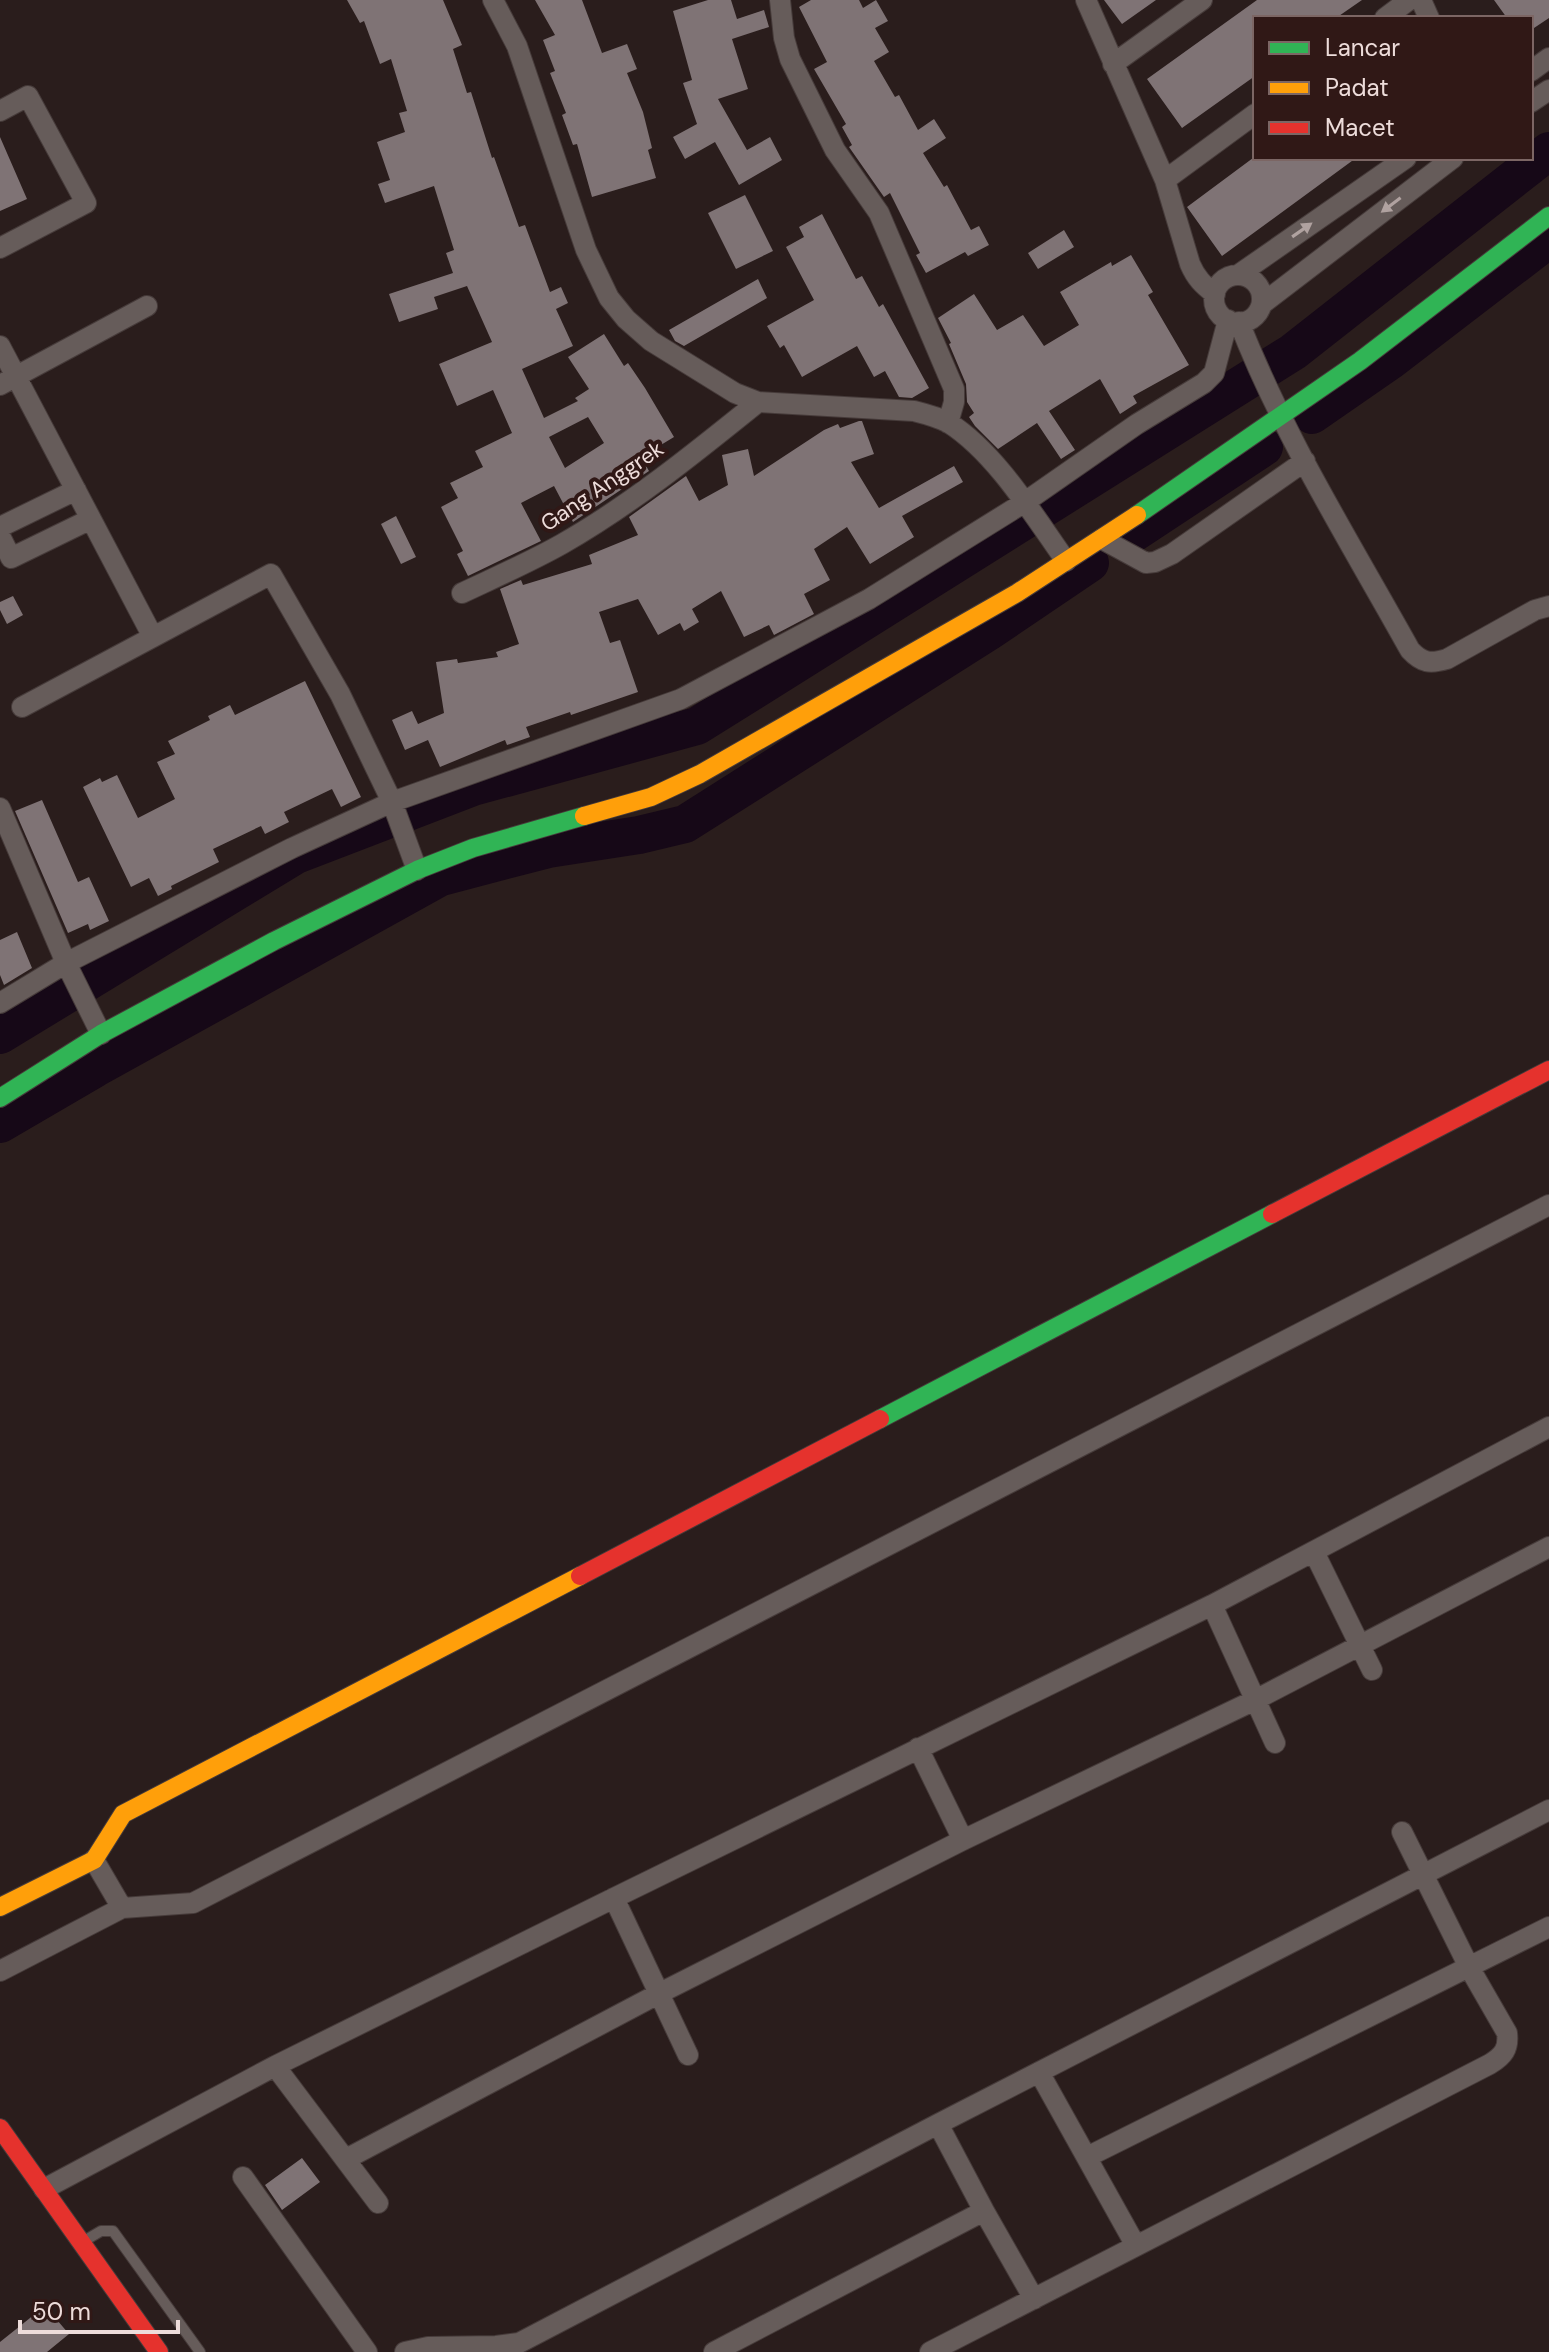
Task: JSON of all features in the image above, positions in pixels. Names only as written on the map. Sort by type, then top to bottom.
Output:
[{"type":"street","points":[[493,0],[517,46],[586,250],[609,298],[626,319],[651,341],[735,393],[758,402],[914,411],[948,423],[992,463],[1066,561]]},
{"type":"street","points":[[780,0],[784,38],[790,59],[835,150],[879,213],[954,389],[948,423]]},
{"type":"street","points":[[1086,0],[1165,180],[1195,276],[1215,294]]},
{"type":"street","points":[[1113,64],[1202,0]]},
{"type":"street","points":[[1388,16],[1409,0]]},
{"type":"street","points":[[0,111],[28,96],[86,203],[0,248]]},
{"type":"street","points":[[1165,180],[1253,115]]},
{"type":"street","points":[[1403,160],[1238,275],[1223,280],[1215,294],[1217,310],[1234,321],[1275,407],[1410,650],[1420,660],[1432,664],[1447,659],[1535,610],[1549,606]]},
{"type":"street","points":[[1234,321],[1253,317],[1262,304],[1450,160]]},
{"type":"street","points":[[0,1098],[101,1034],[274,941],[417,870],[473,848],[651,797],[676,786],[1003,601],[1066,561],[1111,545],[1275,407],[1360,361],[1549,216]]},
{"type":"street","points":[[1238,275],[1257,284],[1261,290],[1262,304]]},
{"type":"street","points":[[8,381],[147,306]]},
{"type":"street","points":[[0,1003],[292,848],[681,699],[869,599],[1028,507],[1137,424],[1210,378],[1234,321]]},
{"type":"street","points":[[0,346],[8,381],[76,490],[153,637]]},
{"type":"street","name":"Gang Anggrek","points":[[462,593],[543,554],[590,526],[713,439],[758,402]]},
{"type":"street","points":[[1111,545],[1146,563],[1155,562],[1172,554],[1305,461]]},
{"type":"street","points":[[0,527],[76,490]]},
{"type":"street","points":[[0,536],[11,558],[91,519]]},
{"type":"street","points":[[22,707],[271,574],[340,694],[394,808],[417,870]]},
{"type":"street","points":[[0,808],[68,968],[101,1034]]},
{"type":"street","points":[[0,1907],[94,1860],[123,1814],[1549,1070]]},
{"type":"street","points":[[0,1971],[122,1908],[193,1903],[1549,1205]]},
{"type":"street","points":[[44,2189],[275,2066],[1212,1605],[1549,1427]]},
{"type":"street","points":[[346,2159],[660,1993],[963,1840],[1255,1700],[1549,1547]]},
{"type":"street","points":[[1314,1552],[1372,1670]]},
{"type":"street","points":[[1212,1605],[1275,1743]]},
{"type":"street","points":[[918,1748],[963,1840]]},
{"type":"street","points":[[405,2352],[428,2347],[522,2347],[938,2124],[1549,1810]]},
{"type":"street","points":[[930,2352],[1502,2056],[1509,2043],[1507,2033],[1469,1967],[1402,1832]]},
{"type":"street","points":[[94,1860],[122,1908]]},
{"type":"street","points":[[614,1898],[688,2055]]},
{"type":"street","points":[[1087,2157],[1549,1927]]},
{"type":"street","points":[[275,2066],[378,2203]]},
{"type":"street","points":[[1039,2072],[1136,2246]]},
{"type":"street","points":[[938,2124],[1034,2299]]},
{"type":"street","points":[[0,2128],[6,2150],[44,2189],[159,2352]]},
{"type":"street","points":[[243,2177],[365,2351]]},
{"type":"street","points":[[714,2352],[984,2211]]},
{"type":"lane","points":[[82,2242],[101,2231],[113,2231],[200,2352]]},
{"type":"building","points":[[347,0],[443,0],[462,45],[453,49],[467,93],[471,92],[519,227],[525,225],[550,292],[561,287],[568,303],[556,309],[573,346],[522,369],[544,418],[578,401],[575,398],[589,389],[568,357],[604,334],[624,366],[628,363],[645,388],[674,437],[641,457],[649,471],[573,522],[554,486],[521,503],[541,541],[468,576],[457,554],[463,551],[441,507],[458,498],[450,483],[483,467],[475,451],[512,433],[493,390],[457,406],[439,364],[492,342],[467,286],[434,297],[438,309],[399,322],[389,294],[453,273],[446,253],[454,250],[434,186],[385,203],[378,184],[390,180],[377,142],[405,132],[399,113],[407,111],[391,59],[380,64],[364,21],[360,23]],"holes":[[[588,417],[604,443],[565,468],[549,437]]]},
{"type":"building","points":[[535,0],[582,0],[602,53],[627,44],[637,69],[627,73],[643,112],[652,148],[648,150],[656,178],[592,197],[577,144],[573,145],[562,115],[566,113],[550,73],[555,71],[543,40],[555,35]]},
{"type":"building","points":[[708,0],[731,0],[737,19],[764,10],[769,27],[732,39],[748,89],[718,99],[747,150],[770,137],[782,160],[739,185],[715,142],[685,159],[673,137],[697,124],[683,83],[692,80],[673,11]]},
{"type":"building","points":[[811,0],[859,0],[863,8],[876,0],[888,21],[875,28],[889,52],[874,61],[895,97],[899,95],[918,130],[934,119],[946,138],[923,153],[944,187],[947,185],[971,230],[979,226],[989,245],[968,256],[965,252],[926,273],[916,255],[920,253],[890,193],[884,197],[849,147],[852,145],[842,127],[846,124],[814,69],[827,62],[799,7]]},
{"type":"building","points":[[1104,0],[1156,0],[1122,24]]},
{"type":"building","points":[[1257,0],[1362,0],[1339,16],[1253,16],[1253,77],[1182,128],[1147,79]]},
{"type":"building","points":[[1494,0],[1549,0],[1549,18],[1533,29],[1533,16],[1506,16]]},
{"type":"building","points":[[0,137],[27,199],[0,211]]},
{"type":"building","points":[[1253,158],[1353,160],[1222,256],[1187,207]]},
{"type":"building","points":[[745,195],[773,251],[736,269],[708,213]]},
{"type":"building","points":[[822,214],[856,279],[862,276],[879,307],[883,304],[929,388],[912,398],[899,397],[885,371],[874,377],[857,346],[802,377],[784,345],[780,348],[767,326],[814,300],[786,247],[804,237],[799,227]]},
{"type":"building","points":[[1064,230],[1074,247],[1038,269],[1028,253]]},
{"type":"building","points":[[1131,255],[1153,292],[1148,295],[1189,365],[1133,396],[1137,403],[1120,414],[1100,379],[1049,411],[1075,450],[1061,459],[1037,423],[998,449],[969,417],[974,413],[967,402],[966,384],[938,318],[974,294],[997,330],[1023,315],[1044,346],[1079,325],[1060,292],[1111,262],[1112,266]]},
{"type":"building","points":[[758,279],[767,298],[684,346],[675,341],[669,330]]},
{"type":"building","points":[[862,421],[874,454],[851,462],[879,508],[954,466],[963,482],[902,516],[914,537],[870,564],[847,527],[814,549],[830,580],[804,594],[814,614],[774,635],[769,625],[744,637],[721,591],[692,609],[699,622],[684,631],[680,623],[658,635],[638,599],[599,612],[610,643],[620,640],[638,692],[526,727],[530,737],[507,745],[505,740],[440,767],[428,740],[405,750],[392,720],[412,711],[418,724],[444,713],[436,662],[457,659],[458,663],[498,657],[496,652],[519,644],[500,589],[521,580],[523,585],[592,564],[589,555],[638,535],[629,517],[686,476],[699,501],[728,485],[722,455],[748,449],[754,476],[824,430]]},
{"type":"building","points":[[396,516],[416,557],[401,564],[381,524]]},
{"type":"building","points":[[13,596],[23,615],[7,624],[0,610],[0,602]]},
{"type":"building","points":[[305,681],[361,797],[341,807],[332,789],[284,812],[289,822],[265,834],[261,826],[213,849],[219,862],[171,886],[172,889],[158,896],[149,878],[131,887],[83,787],[100,778],[102,782],[117,775],[138,818],[175,799],[157,762],[175,754],[168,741],[210,720],[208,716],[230,705],[235,715]]},
{"type":"building","points":[[42,800],[78,882],[89,877],[109,921],[90,930],[88,924],[68,933],[15,811]]},
{"type":"building","points":[[17,932],[32,968],[4,985],[0,975],[0,940]]},
{"type":"building","points":[[302,2158],[320,2182],[282,2210],[265,2185]]},
{"type":"building","points":[[45,2306],[69,2334],[47,2352],[0,2352],[0,2342]]},
{"type":"waterway","points":[[0,1035],[296,855],[473,787],[697,726],[1293,352],[1549,151]]},
{"type":"waterway","points":[[1312,415],[1390,361],[1549,239]]},
{"type":"waterway","points":[[1134,533],[1264,447]]},
{"type":"waterway","points":[[0,1124],[441,877],[548,849],[639,835],[685,824],[988,632],[1090,563]]},
{"type":"traffic: fast","points":[[1137,515],[1360,361],[1549,216]]},
{"type":"traffic: fast","points":[[0,1098],[101,1034],[274,941],[417,870],[473,848],[584,816]]},
{"type":"traffic: fast","points":[[880,1419],[1272,1214]]},
{"type":"traffic: slow","points":[[584,816],[651,797],[700,774],[1017,593],[1137,515]]},
{"type":"traffic: slow","points":[[0,1907],[94,1860],[123,1814],[580,1576]]},
{"type":"traffic: jam","points":[[1272,1214],[1549,1070]]},
{"type":"traffic: jam","points":[[580,1576],[880,1419]]},
{"type":"traffic: jam","points":[[0,2128],[159,2352]]}]
